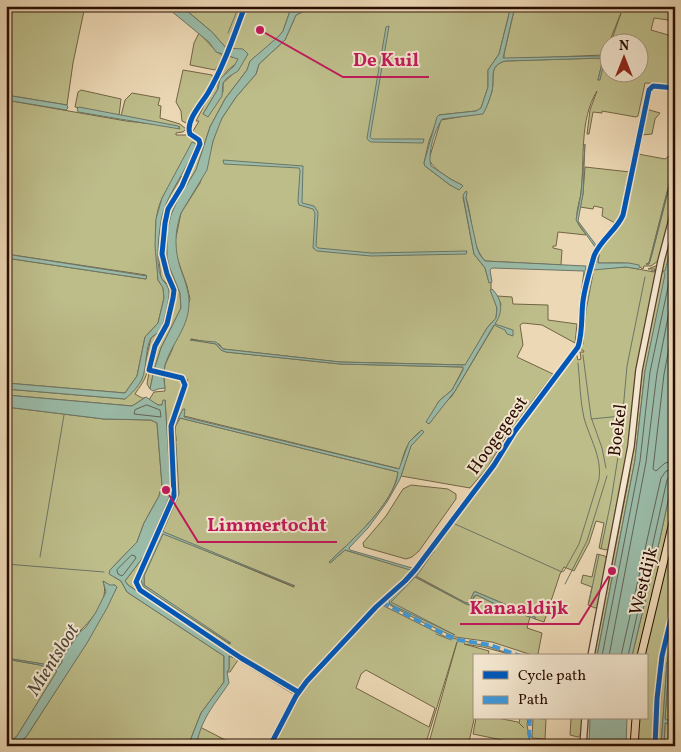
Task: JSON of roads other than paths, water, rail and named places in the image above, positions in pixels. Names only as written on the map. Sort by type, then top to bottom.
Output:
[{"type":"main road","name":"Westdijk","points":[[641,654],[675,514]]},
{"type":"main road","points":[[634,746],[636,720]]},
{"type":"street","points":[[190,134],[189,127],[194,114],[209,91],[245,6]]},
{"type":"street","name":"Hoogegeest","points":[[270,746],[296,696],[307,681],[376,607],[415,570],[494,465],[514,431],[578,347],[583,300],[596,251],[617,226],[623,215],[649,90],[653,86],[675,88]]},
{"type":"street","name":"Boekel","points":[[591,654],[632,446],[639,370],[661,261],[675,208]]},
{"type":"street","name":"Westdijk","points":[[655,746],[662,656],[675,602]]},
{"type":"street","points":[[583,746],[585,720]]},
{"type":"water","points":[[165,6],[181,6],[212,32],[226,48],[243,49],[248,54],[238,71],[223,83],[222,96],[208,117],[203,114],[218,89],[220,79],[234,66],[238,59],[216,52],[209,42]]},
{"type":"water","points":[[296,6],[352,6],[311,8],[296,15],[285,40],[259,64],[256,74],[236,97],[222,118],[213,141],[207,170],[178,221],[176,246],[188,292],[189,310],[184,326],[165,365],[165,388],[153,391],[150,389],[161,348],[181,308],[180,293],[167,257],[167,232],[171,215],[178,199],[196,170],[210,127],[225,99],[247,70],[250,61],[283,31],[290,11]]},
{"type":"water","points":[[511,6],[515,6],[503,58],[598,56],[598,58],[505,61],[496,66],[493,73],[492,91],[483,114],[442,119],[434,135],[430,155],[431,166],[462,185],[459,190],[425,166],[424,163],[437,117],[439,115],[476,111],[481,108],[488,87],[488,70],[499,54]]},
{"type":"water","points":[[389,26],[370,137],[372,139],[424,139],[423,143],[371,142],[367,138],[386,27]]},
{"type":"water","points":[[6,95],[67,105],[68,108],[66,110],[6,100]]},
{"type":"water","points":[[79,107],[178,126],[180,129],[78,112],[77,109]]},
{"type":"water","points":[[192,142],[196,144],[162,216],[158,264],[161,277],[168,288],[169,297],[161,329],[149,342],[141,382],[125,399],[6,389],[6,383],[125,393],[137,376],[145,337],[158,323],[164,298],[163,288],[158,280],[155,246],[156,219],[162,198]]},
{"type":"water","points":[[585,144],[583,194],[578,221],[596,245],[595,247],[576,220],[581,194]]},
{"type":"water","points":[[223,160],[303,166],[302,203],[314,206],[318,212],[316,246],[318,248],[372,253],[467,251],[466,254],[371,256],[317,251],[313,248],[315,213],[313,209],[299,205],[298,201],[299,168],[224,164]]},
{"type":"water","points":[[675,161],[652,254],[649,264],[646,264],[649,263]]},
{"type":"water","points":[[466,191],[477,248],[485,261],[586,266],[581,294],[584,271],[492,268],[490,270],[492,282],[489,283],[485,268],[474,254],[463,195]]},
{"type":"water","points":[[675,232],[675,468],[632,654],[597,654],[635,460],[645,371],[665,274],[663,271],[665,271]]},
{"type":"water","points":[[6,254],[147,276],[146,279],[6,258]]},
{"type":"water","points":[[599,254],[598,263],[629,263],[639,265],[640,267],[638,269],[626,267],[593,270]]},
{"type":"water","points":[[492,289],[496,293],[501,306],[495,324],[513,330],[513,336],[494,325],[455,391],[429,424],[426,422],[439,401],[452,390],[463,367],[340,364],[226,352],[221,350],[216,344],[190,340],[216,342],[223,349],[340,362],[465,365],[487,328],[496,318],[497,308],[490,290]]},
{"type":"water","points":[[6,395],[132,406],[146,397],[158,405],[162,405],[163,400],[165,400],[171,493],[144,556],[125,581],[128,585],[238,659],[229,656],[229,669],[227,672],[229,683],[201,727],[196,746],[189,746],[201,713],[224,682],[224,656],[127,592],[121,581],[109,574],[110,570],[137,542],[144,523],[159,496],[162,485],[157,423],[151,420],[104,419],[6,407]]},
{"type":"water","points":[[183,409],[185,409],[184,417],[399,469],[409,442],[422,430],[424,432],[411,446],[400,479],[387,502],[368,528],[349,548],[350,550],[412,568],[410,570],[345,550],[329,562],[360,533],[381,508],[395,484],[398,472],[180,418],[175,427]]},
{"type":"water","points":[[175,429],[179,494],[163,531],[295,586],[163,534],[144,576],[144,585],[231,643],[151,592],[143,586],[141,580],[177,497]]},
{"type":"water","points":[[434,551],[416,577],[466,603],[469,603],[474,592],[476,592],[535,617],[535,619],[477,595],[474,596],[470,605],[466,604],[415,577],[391,602],[455,635],[392,605],[389,602],[390,600],[415,576]]},
{"type":"water","points":[[103,581],[117,587],[87,643],[26,737],[13,746],[6,746],[17,736],[57,671],[40,665],[6,658],[58,668],[62,658],[96,612],[106,592]]},
{"type":"water","points":[[672,638],[674,639],[669,662],[665,719],[675,723],[675,725],[665,723],[664,746],[661,746],[667,663]]},
{"type":"water","points":[[590,720],[627,720],[626,746],[589,746]]},
{"type":"waterway","points":[[228,33],[239,6]]},
{"type":"waterway","points":[[583,344],[586,311],[593,274]]},
{"type":"waterway","points":[[601,549],[620,444],[627,366],[645,277]]},
{"type":"waterway","points":[[583,355],[591,417],[602,448],[606,468]]},
{"type":"waterway","points":[[455,524],[562,572],[564,571],[579,544],[599,479],[599,463],[584,418],[578,363]]},
{"type":"waterway","points":[[40,557],[64,415]]},
{"type":"waterway","points":[[591,419],[622,416]]},
{"type":"waterway","points":[[565,584],[587,541],[607,476]]},
{"type":"waterway","points":[[589,602],[599,555]]},
{"type":"waterway","points":[[6,564],[104,572]]},
{"type":"waterway","points":[[436,634],[451,640]]},
{"type":"place","name":"De Kuil","points":[[260,30]]},
{"type":"place","name":"Limmertocht","points":[[166,490]]},
{"type":"place","name":"Kanaaldijk","points":[[612,571]]},
{"type":"water label","name":"Mientsloot","points":[[52,659]]}]
